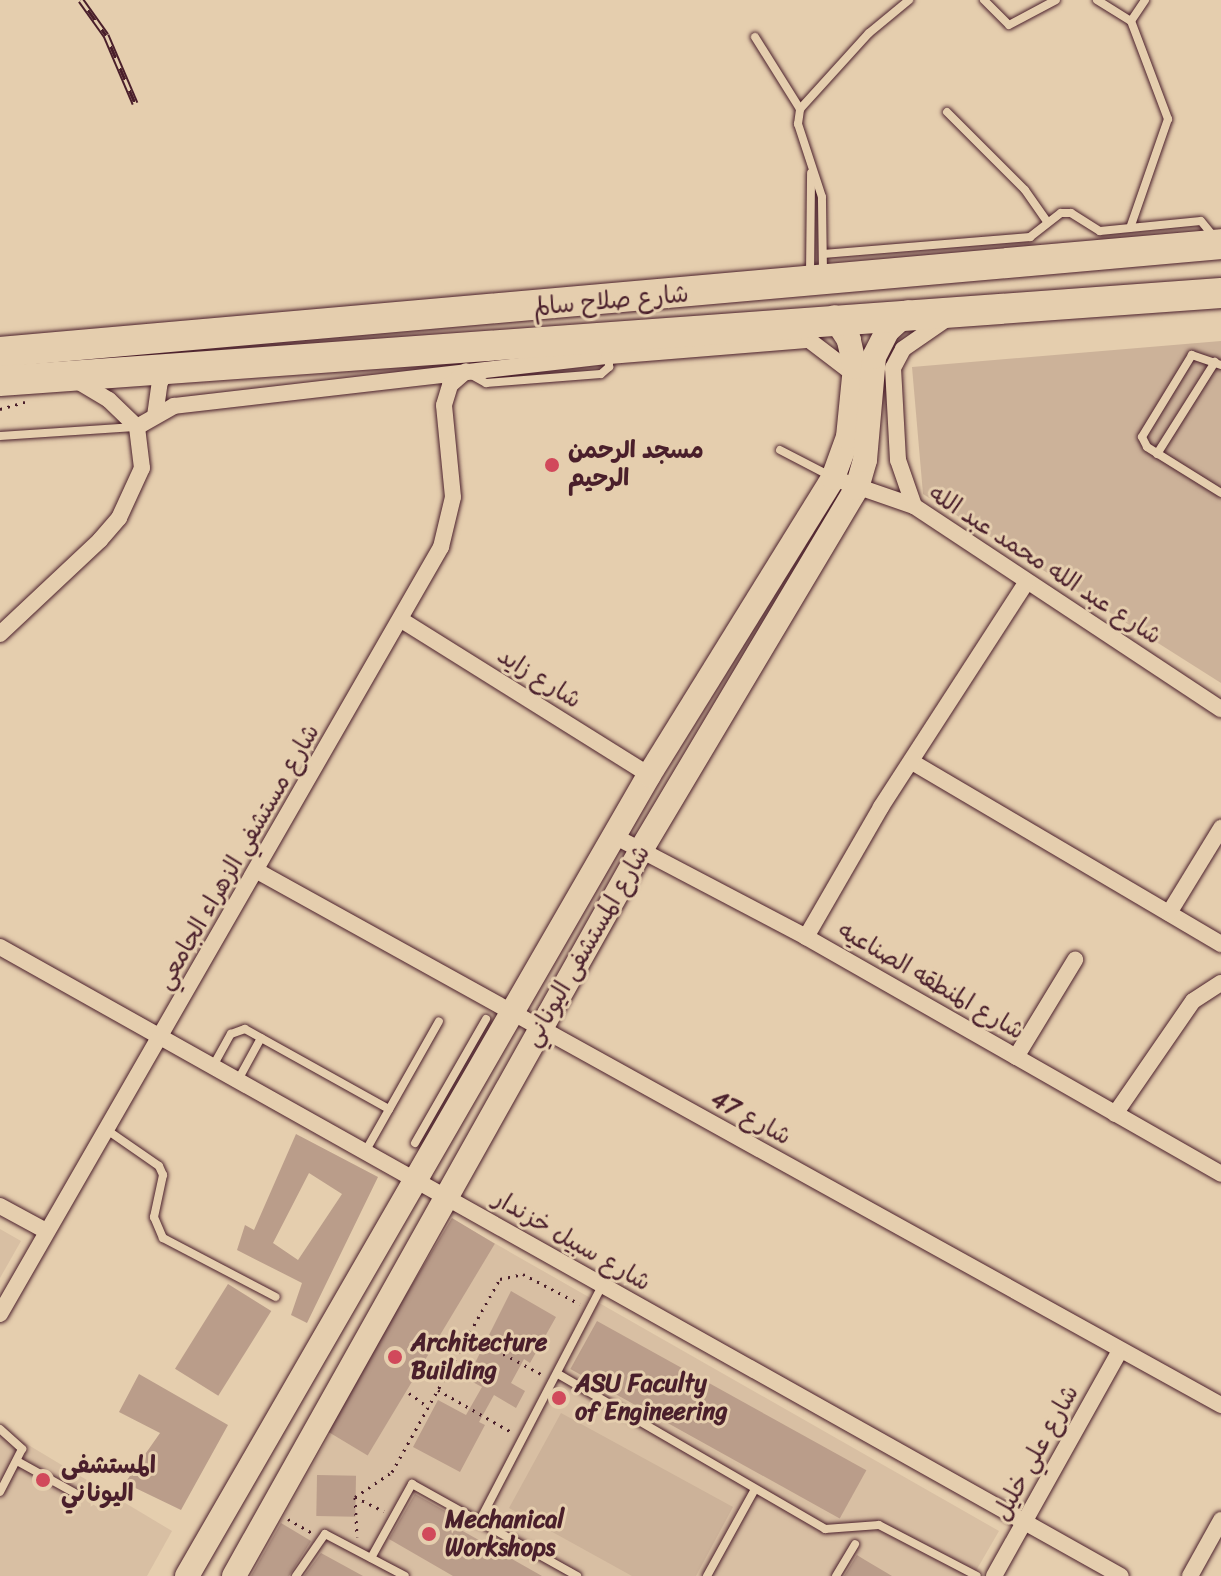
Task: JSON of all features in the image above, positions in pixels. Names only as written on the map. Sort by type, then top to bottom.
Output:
[{"type":"highway","name":"شارع صلاح سالم","points":[[0,352],[1030,250],[1221,244]]},
{"type":"highway","name":"شارع صلاح سالم","points":[[0,381],[72,378],[172,367],[834,317],[1221,293]]},
{"type":"street","points":[[914,506],[898,460],[893,368],[903,349],[942,326],[959,309]]},
{"type":"street","name":"شارع المستشفى اليوناني","points":[[234,1576],[641,850],[857,488],[865,460],[874,357],[887,331],[908,312]]},
{"type":"street","name":"شارع المستشفى اليوناني","points":[[187,1576],[417,1180],[459,1085],[512,1012],[649,775],[833,478],[848,437],[855,375],[849,340],[834,317]]},
{"type":"street","points":[[137,427],[174,406],[609,356],[809,340],[855,375]]},
{"type":"street","points":[[155,416],[160,382],[172,367]]},
{"type":"street","points":[[444,405],[450,385],[466,371]]},
{"type":"street","points":[[0,634],[119,518],[142,468],[137,427],[109,400],[72,378]]},
{"type":"street","points":[[404,381],[431,390],[444,405]]},
{"type":"street","name":"شارع مستشفي الزهراء الجامعي","points":[[0,1314],[403,621],[452,515],[444,405]]},
{"type":"street","name":"شارع عبد الله محمد عبد الله","points":[[833,478],[914,506],[1026,583],[1221,709]]},
{"type":"street","points":[[806,937],[1026,583]]},
{"type":"street","name":"شارع زايد","points":[[403,621],[649,775]]},
{"type":"street","points":[[912,762],[1221,944]]},
{"type":"street","points":[[1169,913],[1221,828]]},
{"type":"street","name":"شارع المنطقه الصناعيه","points":[[614,836],[806,937],[1221,1174]]},
{"type":"street","name":"شارع 47","points":[[259,872],[1119,1352],[1221,1405]]},
{"type":"street","name":"شارع سبيل خزندار","points":[[0,947],[1121,1576]]},
{"type":"street","points":[[1016,1057],[1075,960]]},
{"type":"street","points":[[1115,1114],[1193,1001],[1221,983]]},
{"type":"street","points":[[0,1206],[46,1231]]},
{"type":"street","name":"شارع علي خليل","points":[[994,1576],[1119,1352]]},
{"type":"street","points":[[1190,1576],[1221,1520]]},
{"type":"lane","points":[[829,271],[811,172],[798,124],[800,109],[869,33],[909,0]]},
{"type":"lane","points":[[984,0],[1002,21],[1016,25],[1056,0]]},
{"type":"lane","points":[[1097,0],[1113,4],[1131,21],[1168,126],[1130,228]]},
{"type":"lane","points":[[1131,21],[1145,0]]},
{"type":"lane","points":[[755,37],[800,109]]},
{"type":"lane","points":[[947,112],[1025,190],[1047,221]]},
{"type":"lane","points":[[811,172],[822,197],[829,271]]},
{"type":"lane","points":[[1030,250],[1047,221],[1071,213],[1100,231],[1201,221],[1221,244]]},
{"type":"lane","points":[[1089,225],[1089,248]]},
{"type":"lane","points":[[1157,454],[1218,363],[1200,354],[1187,360],[1142,432],[1143,443],[1157,454],[1221,493]]},
{"type":"lane","points":[[0,436],[137,427]]},
{"type":"lane","points":[[780,450],[833,478]]},
{"type":"lane","points":[[415,1143],[459,1085],[486,1019]]},
{"type":"lane","points":[[365,1152],[439,1021]]},
{"type":"lane","points":[[213,1066],[236,1030],[261,1038],[389,1109]]},
{"type":"lane","points":[[238,1080],[261,1038]]},
{"type":"lane","points":[[106,1129],[159,1166],[163,1175],[154,1217],[163,1238],[276,1297]]},
{"type":"lane","points":[[479,1522],[602,1286]]},
{"type":"lane","points":[[556,1378],[833,1532],[879,1525],[977,1576]]},
{"type":"lane","points":[[0,1429],[19,1442],[17,1461],[0,1492]]},
{"type":"lane","points":[[17,1461],[75,1493]]},
{"type":"lane","points":[[371,1558],[412,1484],[577,1576]]},
{"type":"lane","points":[[707,1576],[755,1489]]},
{"type":"lane","points":[[296,1576],[322,1535],[358,1550],[401,1575]]},
{"type":"lane","points":[[836,1576],[855,1544]]},
{"type":"path","points":[[0,409],[25,406]]},
{"type":"path","points":[[355,1497],[392,1472],[495,1286],[515,1273],[590,1310]]},
{"type":"path","points":[[468,1335],[556,1378]]},
{"type":"path","points":[[438,1390],[523,1439]]},
{"type":"path","points":[[409,1393],[428,1407]]},
{"type":"path","points":[[355,1497],[395,1515]]},
{"type":"path","points":[[355,1497],[358,1550]]},
{"type":"path","points":[[284,1516],[309,1531]]},
{"type":"shaded area","points":[[1221,341],[1221,683],[923,494],[912,367]]},
{"type":"shaded area","name":"ASU Faculty of Engineering","points":[[452,1219],[999,1531],[973,1576],[250,1576]]},
{"type":"shaded area","points":[[0,1229],[21,1241],[0,1278]]},
{"type":"shaded area","points":[[561,1413],[733,1507],[696,1576],[632,1576],[509,1508]]},
{"type":"shaded area","name":"المستشفى اليوناني","points":[[0,1428],[172,1531],[147,1576],[0,1576]]},
{"type":"building","points":[[296,1134],[378,1177],[307,1323],[291,1315],[302,1283],[237,1250],[245,1225],[254,1230]],"holes":[[[309,1173],[342,1194],[298,1260],[273,1243]]]},
{"type":"building","name":"Architecture Building","points":[[452,1218],[495,1244],[368,1455],[325,1430]]},
{"type":"building","points":[[228,1284],[271,1311],[218,1396],[175,1369]]},
{"type":"building","points":[[511,1291],[556,1317],[530,1363],[524,1359],[511,1383],[525,1391],[516,1408],[494,1395],[479,1422],[485,1425],[460,1472],[413,1447],[438,1400],[466,1415],[482,1387],[467,1379]]},
{"type":"building","points":[[597,1321],[866,1470],[840,1518],[570,1369]]},
{"type":"building","points":[[139,1374],[228,1425],[181,1510],[125,1483],[160,1433],[119,1412]]},
{"type":"building","points":[[317,1475],[356,1476],[355,1517],[316,1516]]},
{"type":"building","name":"Mechanical Workshops","points":[[415,1494],[465,1522],[461,1530],[542,1576],[453,1576],[389,1539]]},
{"type":"building","points":[[281,1523],[311,1541],[289,1576],[251,1576]]},
{"type":"building","points":[[321,1553],[363,1576],[304,1576]]},
{"type":"building","points":[[857,1555],[865,1560],[892,1576],[844,1576]]},
{"type":"railway","points":[[81,0],[106,35],[135,103]]},
{"type":"place","name":"مسجد الرحمن الرحيم","points":[[552,465]]},
{"type":"place","name":"Architecture Building","points":[[395,1357]]},
{"type":"place","name":"ASU Faculty of Engineering","points":[[559,1398]]},
{"type":"place","name":"المستشفى اليوناني","points":[[43,1480]]},
{"type":"place","name":"Mechanical Workshops","points":[[429,1534]]}]
